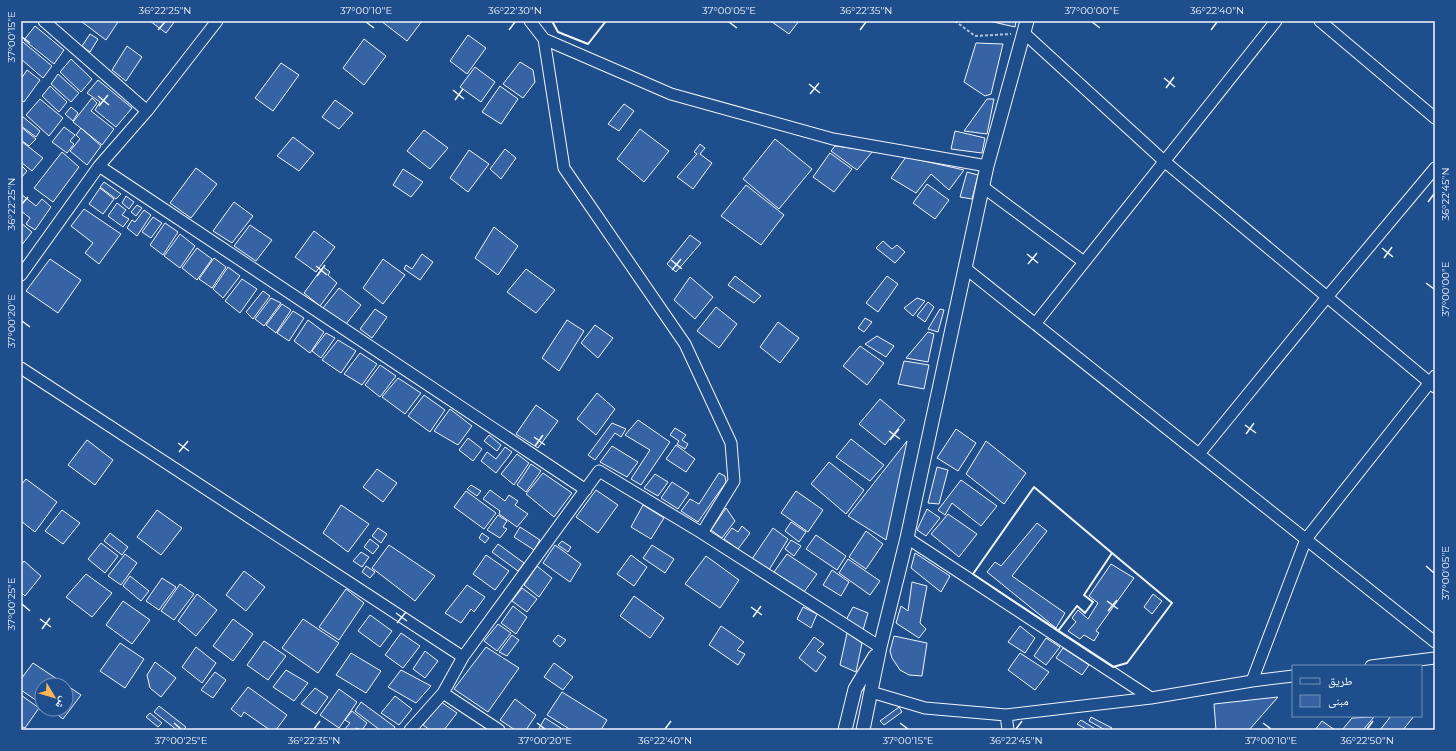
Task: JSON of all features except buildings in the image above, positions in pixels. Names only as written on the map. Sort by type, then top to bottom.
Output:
[{"type":"street","points":[[44,21],[147,111]]},
{"type":"street","points":[[22,273],[99,166],[147,111],[217,21]]},
{"type":"street","points":[[530,21],[544,39],[671,94],[833,139],[987,166]]},
{"type":"street","points":[[1035,324],[1276,21]]},
{"type":"street","points":[[1320,21],[1435,118]]},
{"type":"street","points":[[863,730],[880,648],[908,538],[987,166],[1025,27],[1164,160],[1327,297],[1433,382],[1306,539],[1252,681]]},
{"type":"street","points":[[544,39],[564,168],[685,344],[731,443],[734,481],[702,533]]},
{"type":"street","points":[[99,166],[586,490]]},
{"type":"street","points":[[1199,454],[1435,168]]},
{"type":"street","points":[[983,187],[1084,262]]},
{"type":"street","points":[[965,268],[1435,642]]},
{"type":"street","points":[[21,368],[463,657]]},
{"type":"street","points":[[410,730],[443,693],[463,657],[599,471],[702,533],[880,648]]},
{"type":"street","points":[[908,538],[1151,698]]},
{"type":"street","points":[[845,730],[855,689],[880,648]]},
{"type":"street","points":[[1379,665],[1435,658]]},
{"type":"street","points":[[871,692],[925,708],[1006,715],[1151,698],[1252,681],[1292,676]]},
{"type":"street","points":[[443,693],[499,730]]},
{"type":"street","points":[[1006,715],[1008,730]]},
{"type":"path","points":[[955,21],[975,36],[1025,27]]},
{"type":"wall","points":[[552,21],[558,32],[588,44],[606,21]]},
{"type":"wall","points":[[1034,487],[1112,553],[1084,595],[1093,602],[1085,613],[1077,606],[1058,631],[973,574],[1034,487]]},
{"type":"wall","points":[[1112,553],[1172,603],[1127,663],[1113,667],[1058,631],[1077,606],[1085,613],[1093,602],[1084,595],[1112,553]]}]
